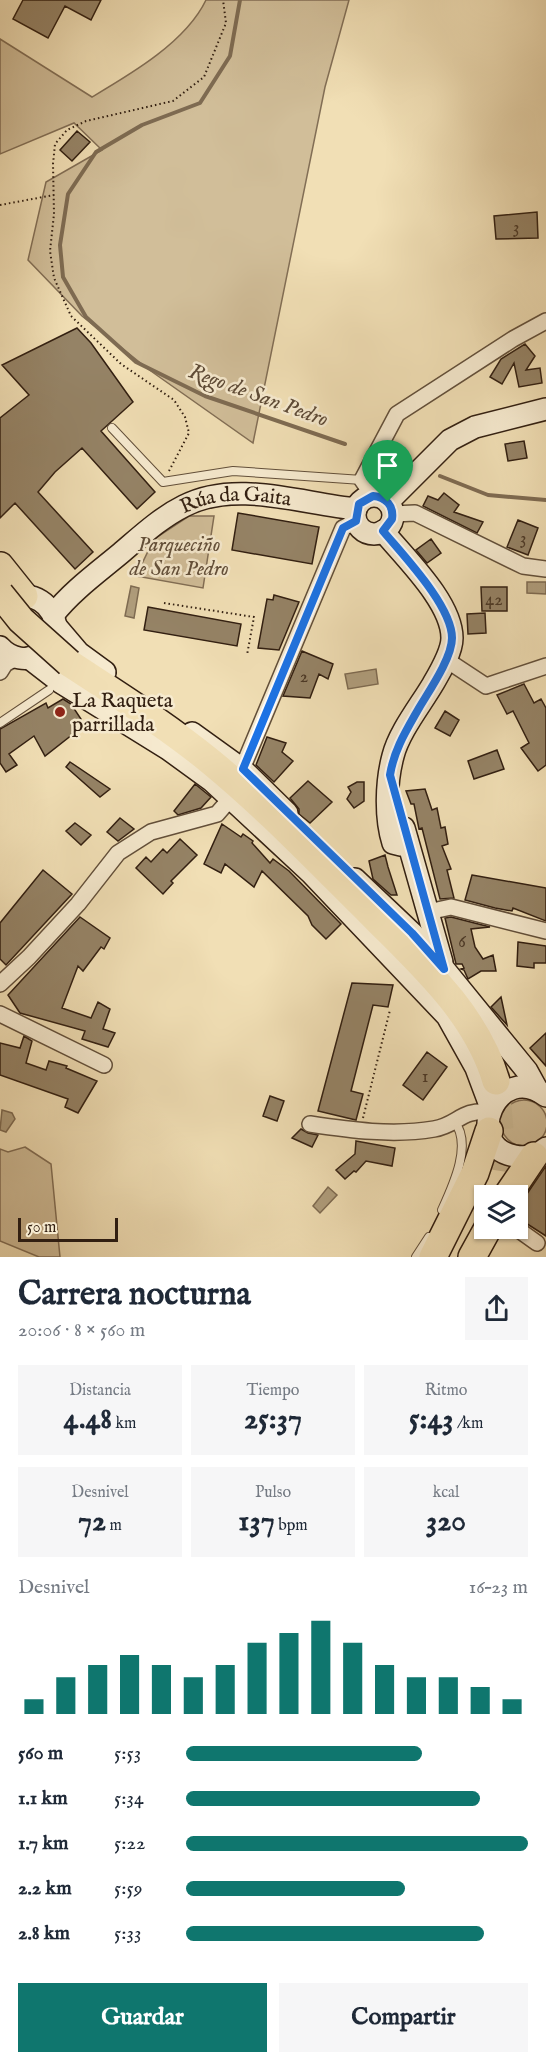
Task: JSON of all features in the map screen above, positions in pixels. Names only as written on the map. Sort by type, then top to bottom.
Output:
[{"type":"highway","points":[[0,566],[35,606],[21,620],[69,663],[186,743],[273,816],[409,952],[452,1000],[478,1036],[496,1081]]},
{"type":"highway","points":[[433,1244],[475,1173],[489,1117]]},
{"type":"highway","points":[[516,1185],[542,1151]]},
{"type":"highway","points":[[489,1185],[494,1170]]},
{"type":"highway","points":[[451,1257],[474,1216]]},
{"type":"highway","points":[[472,1257],[482,1239]]},
{"type":"main road","points":[[444,969],[407,840],[401,845],[393,843],[390,833],[390,775],[393,755],[445,660],[452,638],[445,614],[433,591],[373,508],[450,440],[475,427],[546,409]]},
{"type":"main road","name":"Rúa da Gaita","points":[[35,606],[71,594],[167,516],[202,499],[224,495],[272,496],[373,508]]},
{"type":"main road","points":[[0,608],[7,602],[35,606],[90,662],[243,769],[412,933],[527,1071],[542,1094]]},
{"type":"main road","points":[[11,659],[46,651],[55,635],[35,606]]},
{"type":"main road","points":[[11,659],[60,682],[168,749],[212,781],[356,918],[447,1016],[476,1068],[489,1117],[501,1150],[511,1156],[542,1151]]},
{"type":"main road","points":[[489,1117],[502,1094],[511,1090],[529,1088],[542,1094]]},
{"type":"street","points":[[373,508],[397,414],[513,339],[546,321]]},
{"type":"street","points":[[243,769],[343,528],[373,508],[415,513],[522,566],[546,569]]},
{"type":"street","points":[[445,660],[486,686],[546,666]]},
{"type":"street","points":[[0,984],[70,913],[118,854],[151,832],[217,814],[230,799]]},
{"type":"street","points":[[428,912],[451,907],[546,931]]},
{"type":"street","points":[[0,1014],[104,1065]]},
{"type":"street","points":[[310,1124],[360,1132],[435,1129],[472,1111],[489,1117]]},
{"type":"street","points":[[528,1237],[537,1243]]},
{"type":"lane","name":"Rúa da Gaita","points":[[112,428],[163,482],[233,471],[373,508]]},
{"type":"lane","points":[[0,723],[49,690]]},
{"type":"lane","points":[[436,1223],[447,1197],[461,1151],[462,1133],[454,1121]]},
{"type":"lane","points":[[416,1257],[433,1244]]},
{"type":"path","points":[[163,482],[189,433],[185,417],[174,400],[122,364],[71,316],[53,269],[50,251],[55,144],[66,130],[86,121],[173,100],[204,77],[226,23],[223,0]]},
{"type":"path","points":[[0,205],[54,195]]},
{"type":"path","points":[[164,603],[254,617],[247,655]]},
{"type":"path","points":[[360,1132],[390,1010]]},
{"type":"green space","points":[[206,0],[349,0],[325,87],[253,443],[148,369],[82,316],[28,260],[46,182],[102,150],[74,123],[0,154],[0,39],[92,97],[156,56],[185,30]]},
{"type":"green space","name":"Parqueciño de San Pedro","points":[[189,516],[214,516],[203,588],[136,576],[154,539]]},
{"type":"green space","points":[[524,1100],[540,1107],[547,1123],[540,1139],[524,1146],[508,1139],[501,1123],[508,1107]]},
{"type":"green space","points":[[25,1147],[51,1164],[60,1257],[39,1257],[0,1241],[0,1149],[8,1152]]},
{"type":"shaded area","points":[[527,582],[546,582],[546,594],[527,593]]},
{"type":"shaded area","points":[[131,586],[139,588],[134,618],[125,616]]},
{"type":"shaded area","points":[[376,669],[378,684],[348,689],[345,674]]},
{"type":"shaded area","points":[[2,1110],[12,1113],[15,1119],[6,1132],[0,1130]]},
{"type":"shaded area","points":[[328,1187],[337,1195],[320,1213],[313,1206]]},
{"type":"building","points":[[23,0],[101,0],[91,20],[65,6],[48,38],[13,19]]},
{"type":"building","points":[[77,131],[90,142],[72,161],[60,150]]},
{"type":"building","points":[[537,212],[538,238],[496,239],[494,216]]},
{"type":"building","points":[[77,328],[91,343],[133,402],[101,431],[155,492],[137,509],[82,448],[55,472],[38,492],[93,552],[75,569],[15,503],[0,518],[0,418],[29,395],[2,365]]},
{"type":"building","points":[[525,344],[535,356],[526,370],[540,368],[542,383],[519,387],[514,363],[502,384],[490,377],[501,359]]},
{"type":"building","points":[[524,441],[527,458],[508,461],[505,444]]},
{"type":"building","points":[[444,493],[459,505],[454,512],[483,522],[477,533],[423,506],[428,496],[438,500]]},
{"type":"building","points":[[238,513],[319,527],[312,564],[232,550]]},
{"type":"building","points":[[518,520],[538,528],[528,555],[507,547]]},
{"type":"building","points":[[431,539],[441,553],[427,563],[416,550]]},
{"type":"building","points":[[481,587],[507,587],[507,611],[482,611]]},
{"type":"building","points":[[274,595],[299,602],[279,650],[258,648],[267,599],[273,600]]},
{"type":"building","points":[[148,607],[241,624],[237,646],[144,630]]},
{"type":"building","points":[[485,613],[486,633],[468,634],[467,614]]},
{"type":"building","points":[[302,651],[333,664],[328,679],[319,674],[310,698],[283,696]]},
{"type":"building","points":[[524,684],[534,703],[541,699],[546,708],[546,765],[538,771],[521,748],[529,743],[513,711],[507,714],[497,695]]},
{"type":"building","points":[[63,699],[71,704],[81,719],[77,722],[82,727],[45,756],[34,736],[9,754],[17,765],[6,772],[0,763],[0,729],[46,703],[48,708]]},
{"type":"building","points":[[445,711],[459,720],[450,736],[435,728]]},
{"type":"building","points":[[267,737],[286,743],[282,752],[293,761],[274,782],[256,765]]},
{"type":"building","points":[[497,750],[504,769],[474,779],[468,761]]},
{"type":"building","points":[[70,762],[110,789],[100,797],[66,767]]},
{"type":"building","points":[[308,781],[332,802],[310,823],[299,814],[299,809],[290,798]]},
{"type":"building","points":[[357,782],[364,782],[364,801],[354,808],[347,799],[351,792],[348,787]]},
{"type":"building","points":[[195,784],[211,797],[201,808],[178,815],[174,811]]},
{"type":"building","points":[[425,789],[432,810],[437,808],[441,828],[445,827],[448,844],[442,846],[451,869],[447,870],[454,898],[440,899],[422,828],[419,829],[414,804],[411,804],[406,791]]},
{"type":"building","points":[[120,818],[134,829],[118,841],[107,832]]},
{"type":"building","points":[[75,823],[91,835],[81,845],[66,831]]},
{"type":"building","points":[[222,824],[241,837],[243,834],[253,841],[252,843],[270,863],[273,859],[289,871],[341,924],[326,939],[312,925],[308,916],[262,871],[254,887],[225,864],[221,873],[204,864]]},
{"type":"building","points":[[180,839],[197,855],[171,881],[173,883],[163,894],[136,868],[146,857],[151,862],[163,849],[167,853]]},
{"type":"building","points":[[385,855],[397,895],[391,895],[373,879],[369,861]]},
{"type":"building","points":[[43,870],[72,894],[6,965],[0,959],[0,923]]},
{"type":"building","points":[[472,875],[546,888],[546,921],[513,908],[512,911],[465,900]]},
{"type":"building","points":[[80,917],[110,938],[104,949],[101,947],[83,971],[78,966],[62,1008],[91,1018],[98,1002],[110,1009],[103,1029],[115,1033],[108,1047],[82,1039],[85,1031],[20,1013],[8,995]]},
{"type":"building","points":[[451,917],[490,927],[471,929],[475,947],[483,959],[493,955],[496,971],[481,971],[468,979],[464,970],[461,969],[464,968],[462,964],[456,964],[445,918]]},
{"type":"building","points":[[518,942],[546,946],[546,963],[534,963],[534,968],[517,966]]},
{"type":"building","points":[[352,983],[393,985],[388,1007],[373,1005],[351,1091],[363,1094],[356,1120],[318,1111]]},
{"type":"building","points":[[501,997],[507,1025],[491,1007]]},
{"type":"building","points":[[546,1033],[546,1066],[530,1048]]},
{"type":"building","points":[[24,1036],[32,1041],[26,1063],[46,1070],[49,1061],[67,1066],[66,1068],[97,1081],[78,1113],[65,1107],[68,1099],[0,1075],[0,1043],[20,1048]]},
{"type":"building","points":[[427,1052],[447,1067],[423,1100],[403,1085]]},
{"type":"building","points":[[270,1096],[284,1101],[277,1121],[263,1116]]},
{"type":"building","points":[[301,1129],[318,1135],[312,1147],[292,1138]]},
{"type":"building","points":[[356,1141],[395,1148],[392,1166],[366,1161],[356,1172],[354,1171],[345,1179],[336,1170],[355,1154]]},
{"type":"building","points":[[546,1166],[546,1236],[528,1224],[528,1192]]},
{"type":"waterway","name":"Rego de San Pedro","points":[[240,0],[230,56],[200,103],[142,125],[96,152],[68,194],[60,245],[63,277],[86,317],[136,362],[205,396],[345,444]]},
{"type":"waterway","name":"Rego de San Pedro","points":[[440,476],[488,495],[546,500]]},
{"type":"tunnel","points":[[494,1170],[500,1130],[496,1082]]},
{"type":"place","name":"La Raqueta parrillada","points":[[60,712]]},
{"type":"route","points":[[379,496],[388,502],[393,514],[390,524],[383,531],[433,591],[445,614],[452,638],[438,676],[393,755],[390,775],[444,969],[412,933],[243,769],[343,528],[356,521],[356,509],[367,497],[379,496]]}]
